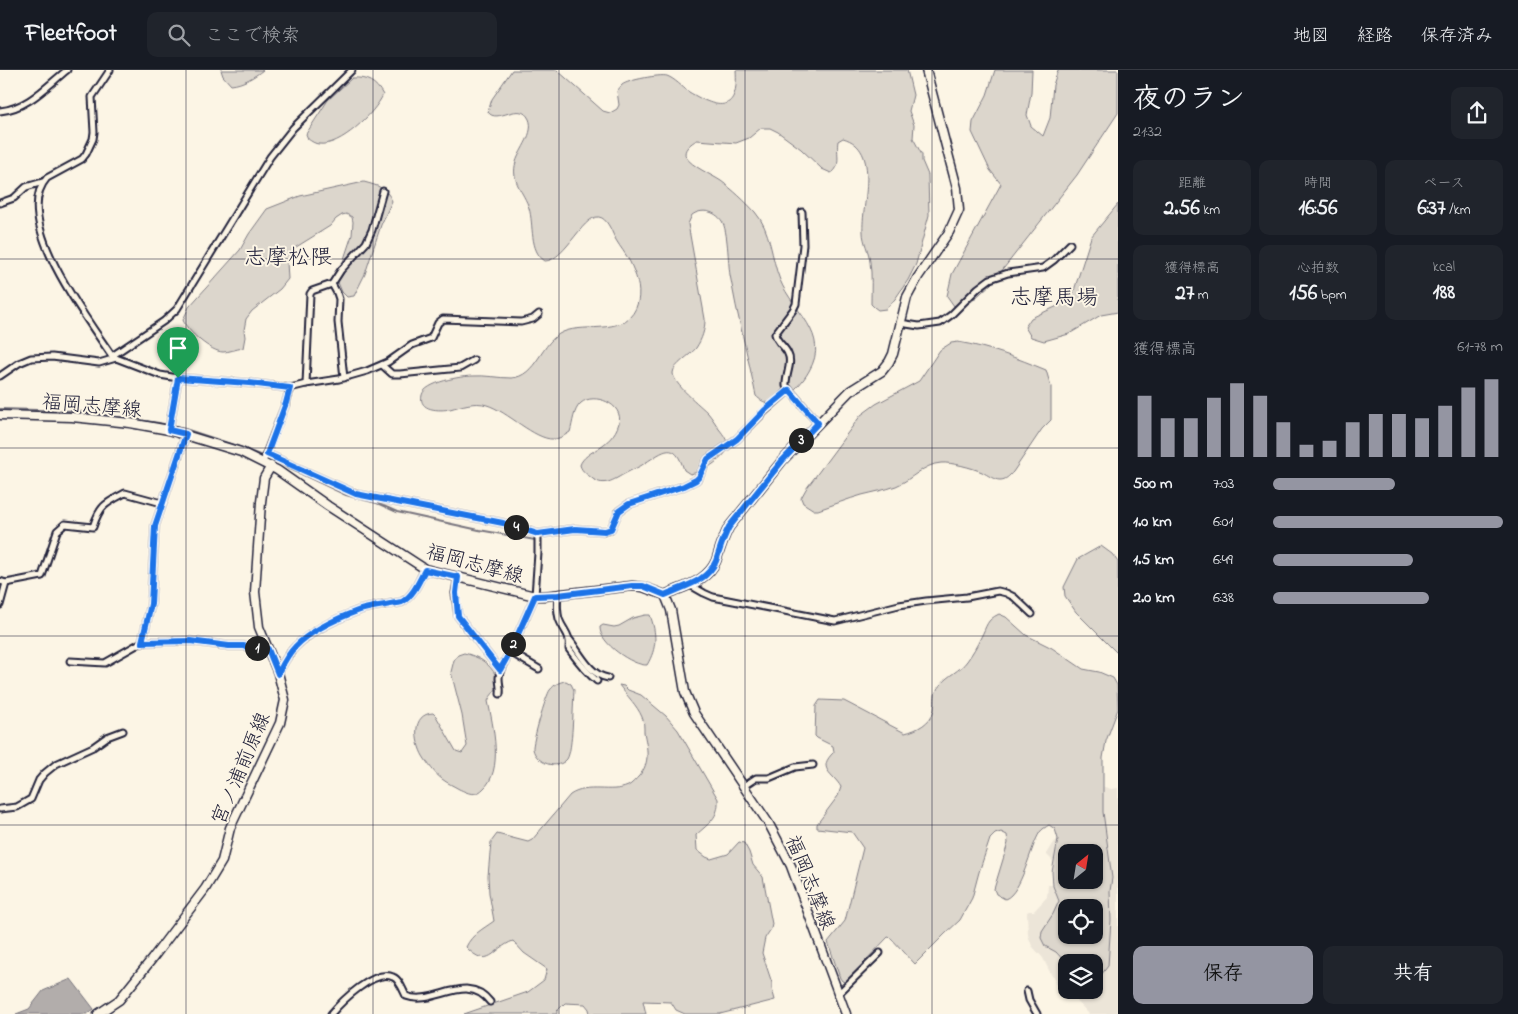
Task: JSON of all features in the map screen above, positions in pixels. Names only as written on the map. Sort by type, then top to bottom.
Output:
[{"type":"main road","points":[[665,595],[701,580],[709,572],[715,563],[729,527],[782,461],[850,391],[882,370],[893,354],[903,309],[911,287],[949,232],[959,210],[957,188],[926,70]]},
{"type":"main road","name":"福岡志摩線","points":[[0,415],[80,417],[170,426],[186,434],[241,452],[271,466],[425,570],[535,596],[632,586],[643,586],[665,595],[671,610],[685,692],[694,713],[769,824],[791,866],[846,1014]]},
{"type":"main road","name":"宮ノ浦前原線","points":[[98,1014],[119,1000],[206,889],[222,860],[230,828],[280,723],[285,700],[278,674],[259,627],[255,592],[264,478],[271,466]]},
{"type":"street","points":[[0,111],[24,104],[67,70]]},
{"type":"street","points":[[0,203],[14,198],[26,187],[42,182],[75,163],[86,154],[94,132],[92,97],[110,70]]},
{"type":"street","points":[[0,376],[19,363],[31,358],[52,357],[100,363],[114,357],[164,321],[177,309],[270,157],[293,128],[352,70]]},
{"type":"street","points":[[42,182],[38,192],[37,207],[40,229],[51,258],[72,295],[114,357],[160,375],[290,388],[344,378],[382,365],[405,348],[431,338],[438,323],[443,319],[521,322],[533,319],[538,314]]},
{"type":"street","points":[[306,384],[309,298],[312,291],[332,284],[341,270],[370,237],[383,190]]},
{"type":"street","points":[[802,212],[803,245],[796,304],[775,334],[789,358],[785,380],[786,386],[818,423]]},
{"type":"street","points":[[900,323],[919,326],[940,323],[990,279],[1008,273],[1043,268],[1070,244]]},
{"type":"street","points":[[332,284],[339,299],[338,322],[344,378]]},
{"type":"street","points":[[382,365],[392,374],[400,374],[460,368],[474,360]]},
{"type":"street","points":[[170,426],[178,378]]},
{"type":"street","points":[[263,462],[290,388]]},
{"type":"street","points":[[267,454],[356,494],[503,523],[538,534],[575,529],[605,531],[611,529],[619,511],[629,504],[684,486],[696,480],[708,459],[737,439],[765,410],[789,390]]},
{"type":"street","points":[[142,642],[151,604],[155,526],[186,434]]},
{"type":"street","points":[[0,605],[3,582],[42,576],[57,531],[65,524],[93,527],[97,514],[106,504],[125,493],[162,503]]},
{"type":"street","points":[[500,694],[500,670],[535,596],[538,534]]},
{"type":"street","points":[[278,674],[284,661],[294,648],[316,631],[360,610],[406,600],[425,570]]},
{"type":"street","points":[[458,577],[456,593],[458,616],[500,670]]},
{"type":"street","points":[[690,585],[713,597],[835,621],[926,600],[967,597],[998,591],[1014,597],[1032,614]]},
{"type":"street","points":[[558,595],[559,619],[570,640],[591,668],[599,676],[608,678]]},
{"type":"street","points":[[570,640],[570,651],[585,671],[596,680]]},
{"type":"street","points":[[70,661],[105,663],[142,642],[190,641],[268,649]]},
{"type":"street","points":[[510,652],[539,669]]},
{"type":"street","points":[[0,809],[17,807],[31,799],[39,780],[56,764],[123,731]]},
{"type":"street","points":[[744,786],[756,778],[769,778],[794,767],[813,764]]},
{"type":"street","points":[[838,994],[880,953]]},
{"type":"street","points":[[331,1014],[348,996],[365,984],[386,975],[396,979],[408,997],[424,997],[460,989],[474,989],[482,992],[490,1002]]},
{"type":"street","points":[[1027,991],[1029,1000],[1037,1014]]},
{"type":"shaded area","points":[[221,70],[263,70],[248,80],[231,85],[223,76]]},
{"type":"shaded area","points":[[512,70],[557,70],[603,111],[610,113],[617,109],[619,105],[617,91],[622,85],[651,77],[667,76],[700,98],[709,102],[725,104],[730,101],[734,94],[736,70],[907,70],[913,95],[909,111],[914,125],[913,138],[922,155],[922,161],[928,175],[929,215],[916,264],[908,280],[886,309],[878,310],[871,304],[871,267],[863,232],[867,179],[866,165],[862,153],[855,144],[843,138],[838,141],[838,164],[831,173],[822,169],[801,149],[770,128],[761,128],[749,138],[736,143],[697,140],[686,149],[686,157],[697,167],[730,188],[760,219],[768,236],[780,280],[813,334],[816,346],[815,358],[807,375],[794,390],[783,399],[772,403],[762,401],[756,396],[730,275],[724,226],[716,215],[704,211],[692,215],[688,224],[705,319],[704,331],[696,348],[676,367],[673,373],[677,383],[708,413],[727,441],[725,453],[714,463],[701,471],[690,474],[684,470],[677,455],[673,451],[668,451],[610,481],[597,482],[585,473],[580,465],[587,456],[611,438],[619,423],[617,410],[613,405],[600,399],[587,400],[581,403],[575,413],[570,432],[560,438],[553,439],[538,435],[487,405],[463,405],[441,410],[426,407],[423,404],[422,395],[425,390],[437,383],[468,376],[511,378],[520,376],[527,372],[549,343],[563,332],[572,329],[616,325],[626,320],[633,313],[638,302],[638,287],[632,267],[602,218],[596,217],[589,221],[553,259],[545,261],[536,251],[529,208],[518,186],[515,175],[516,162],[529,135],[529,119],[520,112],[497,116],[488,112],[492,99]]},
{"type":"shaded area","points":[[995,70],[1032,70],[1031,93],[1027,115],[1031,126],[1043,136],[1050,118],[1053,85],[1058,70],[1118,70],[1118,113],[1077,175],[993,282],[971,302],[954,306],[947,296],[952,274],[1001,184],[990,170],[972,132],[973,122],[987,95]]},
{"type":"shaded area","points":[[352,78],[362,78],[371,81],[383,95],[379,103],[356,128],[337,140],[327,144],[319,144],[308,139],[306,134],[328,100]]},
{"type":"shaded area","points":[[364,182],[384,190],[392,201],[381,225],[365,274],[354,296],[347,297],[342,292],[337,280],[352,235],[352,217],[346,214],[293,249],[287,262],[288,279],[280,289],[252,311],[246,319],[243,348],[225,352],[212,349],[189,330],[183,320],[189,307],[240,250],[267,209],[300,196]]},
{"type":"shaded area","points":[[1118,204],[1118,312],[1101,315],[1069,334],[1044,341],[1031,337],[1025,327],[1031,318],[1071,300],[1091,237]]},
{"type":"shaded area","points":[[958,342],[1002,353],[1046,370],[1051,387],[1051,420],[1042,429],[1013,472],[1006,479],[998,480],[968,467],[941,463],[923,469],[896,486],[818,510],[814,510],[803,503],[801,498],[806,489],[861,415],[876,404],[919,381],[940,350],[951,343]]},
{"type":"shaded area","points":[[1101,546],[1112,554],[1118,562],[1118,652],[1076,612],[1065,596],[1064,587],[1078,559]]},
{"type":"shaded area","points":[[999,614],[1006,617],[1026,635],[1052,648],[1083,669],[1099,672],[1113,678],[1117,685],[1118,709],[1106,741],[1103,758],[1103,812],[1112,878],[1108,966],[1103,972],[1103,954],[1058,954],[1045,946],[1041,938],[1042,931],[1058,903],[1058,944],[1103,944],[1103,899],[1058,899],[1053,886],[1052,872],[1058,839],[1055,829],[1049,825],[1040,832],[1036,839],[1021,879],[1011,895],[1005,899],[996,894],[994,889],[1008,843],[1007,835],[1001,832],[995,834],[990,839],[972,898],[960,920],[915,964],[888,937],[845,982],[842,981],[828,942],[845,921],[863,848],[852,832],[817,828],[817,824],[838,796],[841,787],[826,767],[826,763],[834,752],[833,746],[815,736],[816,706],[820,700],[844,701],[905,733],[919,728],[932,715],[935,694],[938,688],[967,661],[987,624]]},
{"type":"shaded area","points":[[650,615],[655,635],[653,653],[647,665],[634,662],[618,652],[605,640],[600,627],[603,625],[619,626],[633,618]]},
{"type":"shaded area","points":[[464,653],[474,656],[487,664],[499,683],[488,701],[495,748],[493,771],[483,789],[474,794],[459,789],[437,774],[423,756],[417,737],[418,723],[421,718],[433,713],[456,751],[462,753],[467,746],[462,715],[451,672],[454,660],[458,655]]},
{"type":"shaded area","points":[[566,681],[571,684],[574,690],[569,754],[563,763],[547,764],[535,754],[533,745],[550,690],[555,685]]},
{"type":"shaded area","points":[[619,685],[641,695],[666,716],[678,730],[718,799],[715,816],[696,835],[697,850],[711,859],[728,854],[739,842],[744,843],[753,865],[763,877],[772,924],[765,938],[762,953],[772,983],[775,1000],[720,1014],[685,1014],[676,1010],[671,1002],[643,1001],[646,1014],[590,1014],[585,1004],[565,1003],[557,1011],[557,1014],[464,1014],[528,992],[544,980],[547,969],[524,953],[513,941],[491,956],[486,957],[474,954],[466,947],[475,935],[494,921],[488,876],[491,842],[497,834],[528,842],[532,840],[570,795],[577,791],[614,789],[628,786],[643,771],[647,755],[643,720],[637,708]]},
{"type":"shaded area","points":[[1092,783],[1111,789],[1118,788],[1118,1014],[1089,1014],[1075,999],[1103,999],[1103,954],[1058,954],[1058,985],[1055,983],[1056,979],[1052,976],[1043,958],[1032,946],[1028,935],[1027,912],[1034,911],[1047,897],[1048,885],[1054,885],[1058,873],[1058,889],[1103,889],[1103,844],[1058,844],[1058,863],[1054,862],[1046,854],[1052,844],[1061,837]]},
{"type":"shaded area","points":[[71,979],[94,1009],[87,1014],[16,1014],[29,1009],[43,991]]},
{"type":"waterway","points":[[0,409],[75,411],[159,423],[185,429],[237,446],[272,460],[346,495],[377,503],[397,512],[535,540]]},
{"type":"district","name":"志摩松隈","points":[[288,256]]},
{"type":"district","name":"志摩馬場","points":[[1054,296]]},
{"type":"route","points":[[178,378],[290,388],[267,454],[356,494],[503,523],[538,534],[575,529],[605,531],[611,529],[619,511],[629,504],[684,486],[696,480],[708,459],[737,439],[765,410],[789,390],[818,423],[782,461],[729,527],[715,563],[701,580],[665,595],[643,586],[632,586],[535,596],[500,670],[458,616],[456,593],[458,577],[425,570],[406,600],[360,610],[316,631],[294,648],[284,661],[278,674],[268,649],[190,641],[142,642],[153,587],[155,526],[186,434],[169,430],[178,378]]}]
